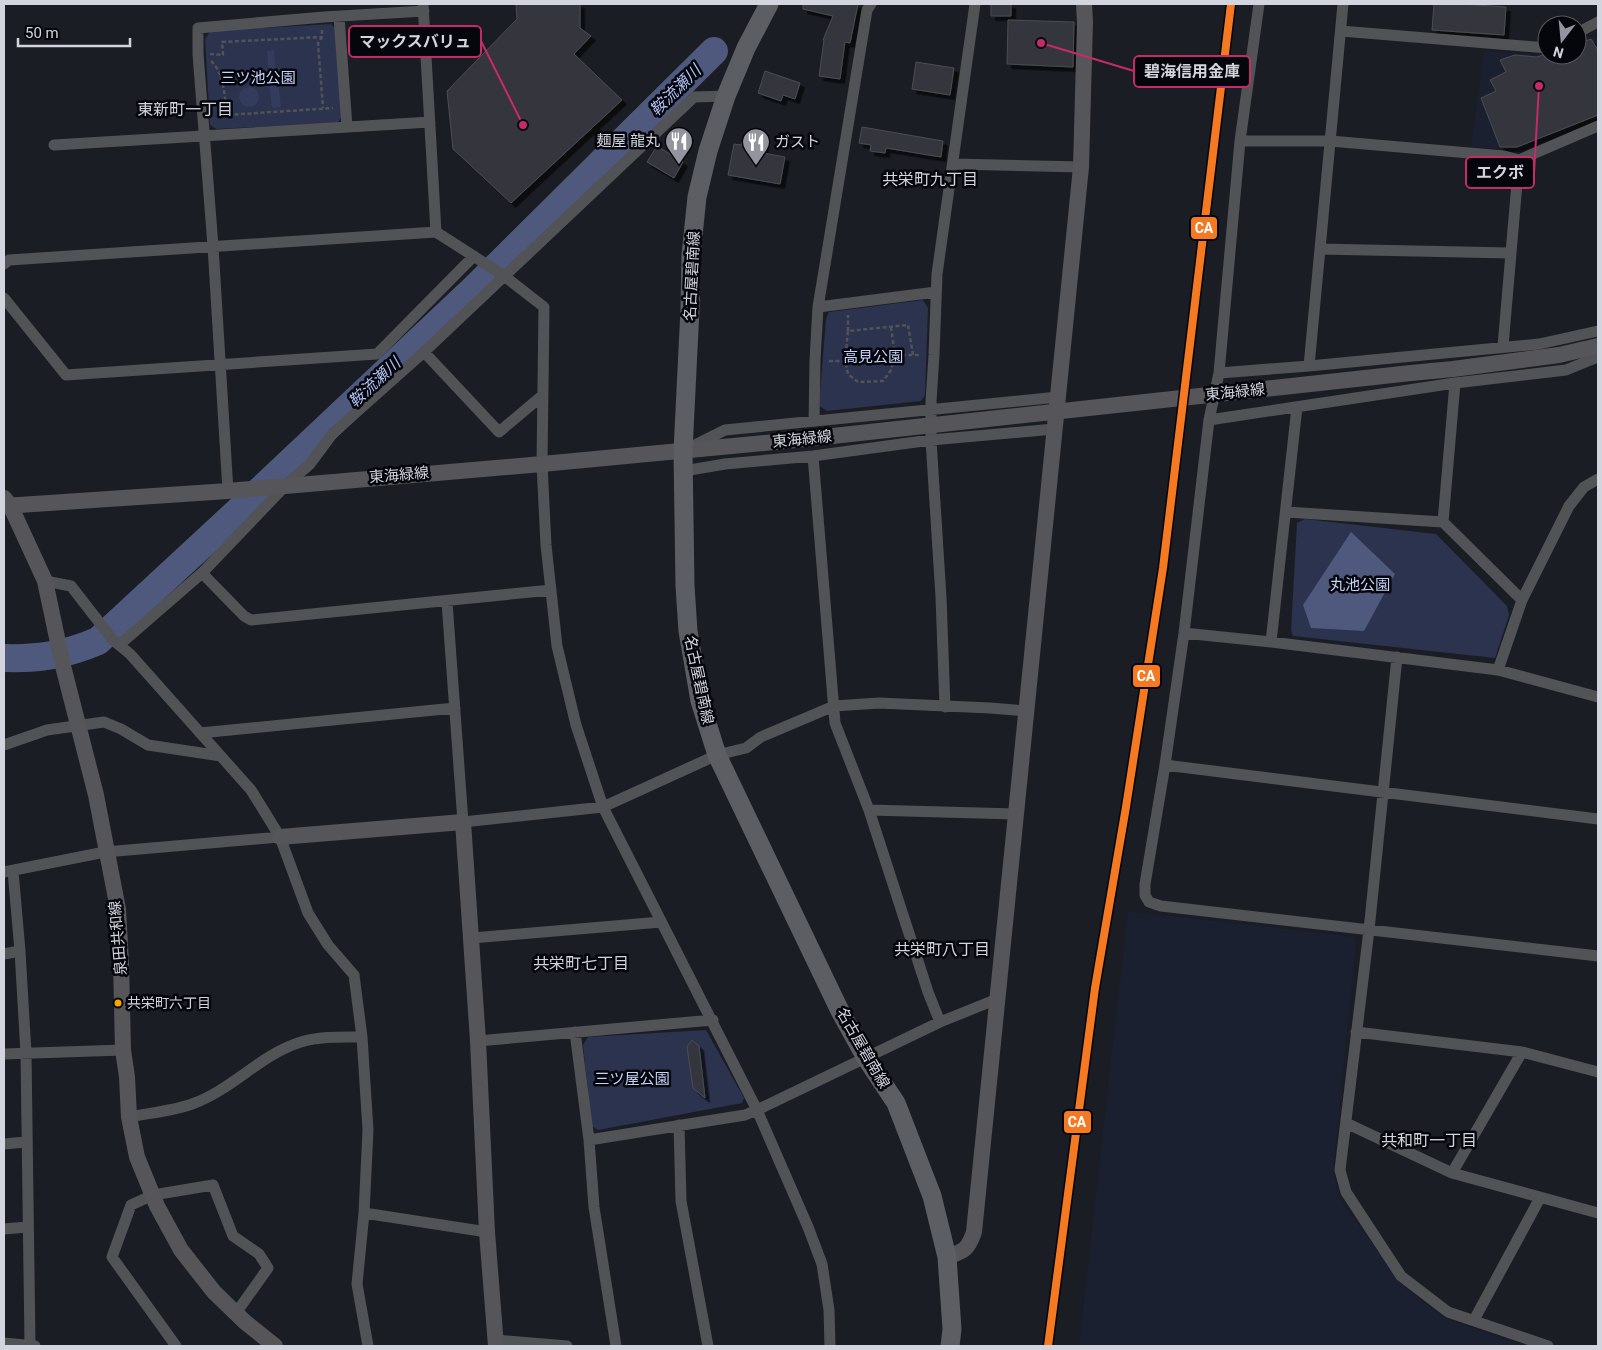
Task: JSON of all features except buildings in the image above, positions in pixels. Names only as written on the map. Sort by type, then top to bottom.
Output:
[{"type":"main road","name":"名古屋碧南線","points":[[769,4],[746,48],[726,96],[708,151],[697,197],[691,255],[683,451],[685,586],[688,630],[700,701],[718,755],[840,1011],[866,1058],[896,1103],[932,1196],[947,1257],[952,1329],[950,1346]]},
{"type":"main road","points":[[947,1257],[962,1252],[969,1245],[974,1232],[1081,167],[1084,4]]},
{"type":"main road","name":"東海緑線","points":[[6,503],[234,490],[796,440],[1411,372],[1453,370],[1560,355],[1598,346]]},
{"type":"main road","name":"泉田共和線","points":[[6,503],[45,582],[63,666],[96,795],[105,852],[118,910],[123,1050],[129,1117],[137,1157],[153,1196],[180,1250],[214,1292],[274,1346]]},
{"type":"main road","points":[[280,837],[463,822],[478,1041],[486,1232],[496,1343]]},
{"type":"street","points":[[814,421],[818,307],[867,10],[871,4]]},
{"type":"street","points":[[945,707],[931,409],[937,274],[954,164],[975,4]]},
{"type":"street","points":[[1259,4],[1240,141],[1219,373],[1209,420],[1184,633],[1145,884],[1145,895],[1149,902],[1160,906],[1598,956]]},
{"type":"street","points":[[1309,366],[1343,4]]},
{"type":"street","points":[[234,490],[221,365],[198,54],[198,28],[339,17],[424,7],[436,232]]},
{"type":"street","points":[[339,17],[347,127]]},
{"type":"street","points":[[1341,31],[1537,47]]},
{"type":"street","points":[[116,643],[202,573],[281,485],[310,464],[333,433],[424,352],[502,274],[694,97],[726,96]]},
{"type":"street","points":[[54,145],[430,122]]},
{"type":"street","points":[[1240,141],[1330,141],[1504,156],[1519,160],[1598,126]]},
{"type":"street","points":[[1503,346],[1519,160]]},
{"type":"street","points":[[954,164],[1081,167]]},
{"type":"street","points":[[4,264],[9,260],[436,232],[502,274],[544,307],[542,464],[546,545],[557,646],[576,725],[603,807],[713,1020],[757,1110],[822,1264],[830,1310],[830,1346]]},
{"type":"street","points":[[1320,250],[1510,253]]},
{"type":"street","points":[[4,298],[66,375],[377,354],[477,258]]},
{"type":"street","points":[[818,307],[936,292]]},
{"type":"street","points":[[1219,373],[1539,344],[1598,331]]},
{"type":"street","points":[[424,352],[499,432],[543,395]]},
{"type":"street","points":[[1209,420],[1455,383],[1566,370],[1598,356]]},
{"type":"street","points":[[1443,522],[1455,383]]},
{"type":"street","points":[[683,451],[724,430],[1058,397]]},
{"type":"street","points":[[1271,642],[1297,407]]},
{"type":"street","points":[[684,471],[725,464],[813,456],[931,440],[1054,429]]},
{"type":"street","points":[[813,456],[835,723],[869,810],[928,992],[940,1022]]},
{"type":"street","points":[[1498,670],[1522,600],[1569,506],[1584,487],[1598,480]]},
{"type":"street","points":[[1286,512],[1443,522],[1522,600]]},
{"type":"street","points":[[202,573],[244,616],[251,620],[447,602],[551,590]]},
{"type":"street","points":[[45,582],[71,586],[100,625],[116,643],[130,654],[251,790],[280,837],[308,913],[328,945],[354,975],[362,1037],[368,1130],[364,1213],[357,1284],[368,1346]]},
{"type":"street","points":[[447,602],[463,822],[603,807],[718,755],[746,748],[761,738],[834,706],[879,703],[1026,711]]},
{"type":"street","points":[[1184,633],[1498,670],[1598,697]]},
{"type":"street","points":[[1397,657],[1369,930],[1340,1170],[1346,1192],[1401,1276],[1448,1312],[1548,1346]]},
{"type":"street","points":[[200,733],[455,708]]},
{"type":"street","points":[[4,745],[48,730],[104,722],[148,744],[221,756]]},
{"type":"street","points":[[1165,765],[1598,819]]},
{"type":"street","points":[[869,810],[1016,814]]},
{"type":"street","points":[[4,1343],[32,1346],[27,1227],[26,1052],[20,951],[8,871],[105,852],[280,837]]},
{"type":"street","points":[[472,938],[661,922]]},
{"type":"street","points":[[4,954],[20,951]]},
{"type":"street","points":[[589,1140],[745,1115],[940,1022],[997,999]]},
{"type":"street","points":[[478,1041],[713,1020]]},
{"type":"street","points":[[575,1032],[589,1140],[594,1207],[616,1346]]},
{"type":"street","points":[[1356,1032],[1522,1052],[1598,1072]]},
{"type":"street","points":[[129,1117],[192,1104],[242,1076],[278,1051],[300,1042],[316,1038],[362,1037]]},
{"type":"street","points":[[4,1054],[123,1050]]},
{"type":"street","points":[[1452,1173],[1522,1052]]},
{"type":"street","points":[[1346,1122],[1452,1173],[1598,1213]]},
{"type":"street","points":[[679,1125],[681,1201],[708,1346]]},
{"type":"street","points":[[4,1144],[26,1142]]},
{"type":"street","points":[[176,1346],[112,1257],[131,1205],[153,1196],[213,1186],[233,1236],[259,1254],[268,1268],[236,1313]]},
{"type":"street","points":[[1474,1320],[1540,1198]]},
{"type":"street","points":[[364,1213],[486,1232]]},
{"type":"street","points":[[4,1229],[27,1227]]},
{"type":"street","points":[[496,1343],[567,1346]]},
{"type":"path","points":[[322,37],[222,42],[223,55],[205,54],[215,64],[222,77],[227,114],[323,108],[318,43],[322,37],[324,17]]},
{"type":"path","points":[[891,327],[895,355],[891,370],[883,382],[858,382],[848,374],[846,361],[848,331],[908,325],[913,355]]},
{"type":"path","points":[[895,355],[934,355]]},
{"type":"path","points":[[815,360],[846,361]]},
{"type":"shaded area","points":[[1587,37],[1596,38],[1598,42],[1598,118],[1517,150],[1471,147],[1484,51],[1537,55],[1537,65],[1587,65]]},
{"type":"shaded area","points":[[274,50],[276,76],[269,77],[267,51]]},
{"type":"shaded area","points":[[278,82],[281,107],[272,108],[269,83]]},
{"type":"shaded area","points":[[249,87],[256,90],[259,97],[256,104],[249,107],[242,104],[239,97],[242,90]]},
{"type":"shaded area","points":[[1351,532],[1395,574],[1364,631],[1311,628],[1303,605]]},
{"type":"shaded area","points":[[1128,911],[1354,937],[1356,946],[1333,1174],[1340,1199],[1401,1284],[1444,1318],[1523,1346],[1079,1346]]},
{"type":"green space","name":"三ツ池公園","points":[[331,24],[336,29],[343,114],[338,123],[216,129],[210,125],[205,39],[210,31]]},
{"type":"green space","name":"高見公園","points":[[923,300],[928,308],[925,395],[921,401],[827,411],[819,406],[826,319],[829,312]]},
{"type":"green space","name":"丸池公園","points":[[1305,519],[1436,534],[1507,606],[1509,615],[1495,658],[1293,636],[1291,630],[1297,523]]},
{"type":"green space","name":"三ツ屋公園","points":[[706,1030],[744,1098],[742,1103],[598,1130],[592,1126],[583,1045],[588,1037]]},
{"type":"waterway","name":"鞍流瀬川","points":[[4,658],[29,658],[52,655],[74,650],[98,641],[474,289],[714,51]]},
{"type":"transit line","name":"CA","points":[[1048,1346],[1095,988],[1126,807],[1163,568],[1231,4]]},
{"type":"place","name":"碧海信用金庫","points":[[1041,43]]},
{"type":"place","name":"エクボ","points":[[1539,86]]},
{"type":"place","name":"マックスバリュ","points":[[523,125]]},
{"type":"place","name":"麺屋 龍丸","points":[[679,165]]},
{"type":"place","name":"ガスト","points":[[756,166]]},
{"type":"place","name":"共栄町六丁目","points":[[118,1003]]},
{"type":"district","name":"東新町一丁目","points":[[185,109]]},
{"type":"district","name":"共栄町九丁目","points":[[930,179]]},
{"type":"district","name":"共栄町八丁目","points":[[942,949]]},
{"type":"district","name":"共栄町七丁目","points":[[581,963]]},
{"type":"district","name":"共和町一丁目","points":[[1429,1140]]}]
